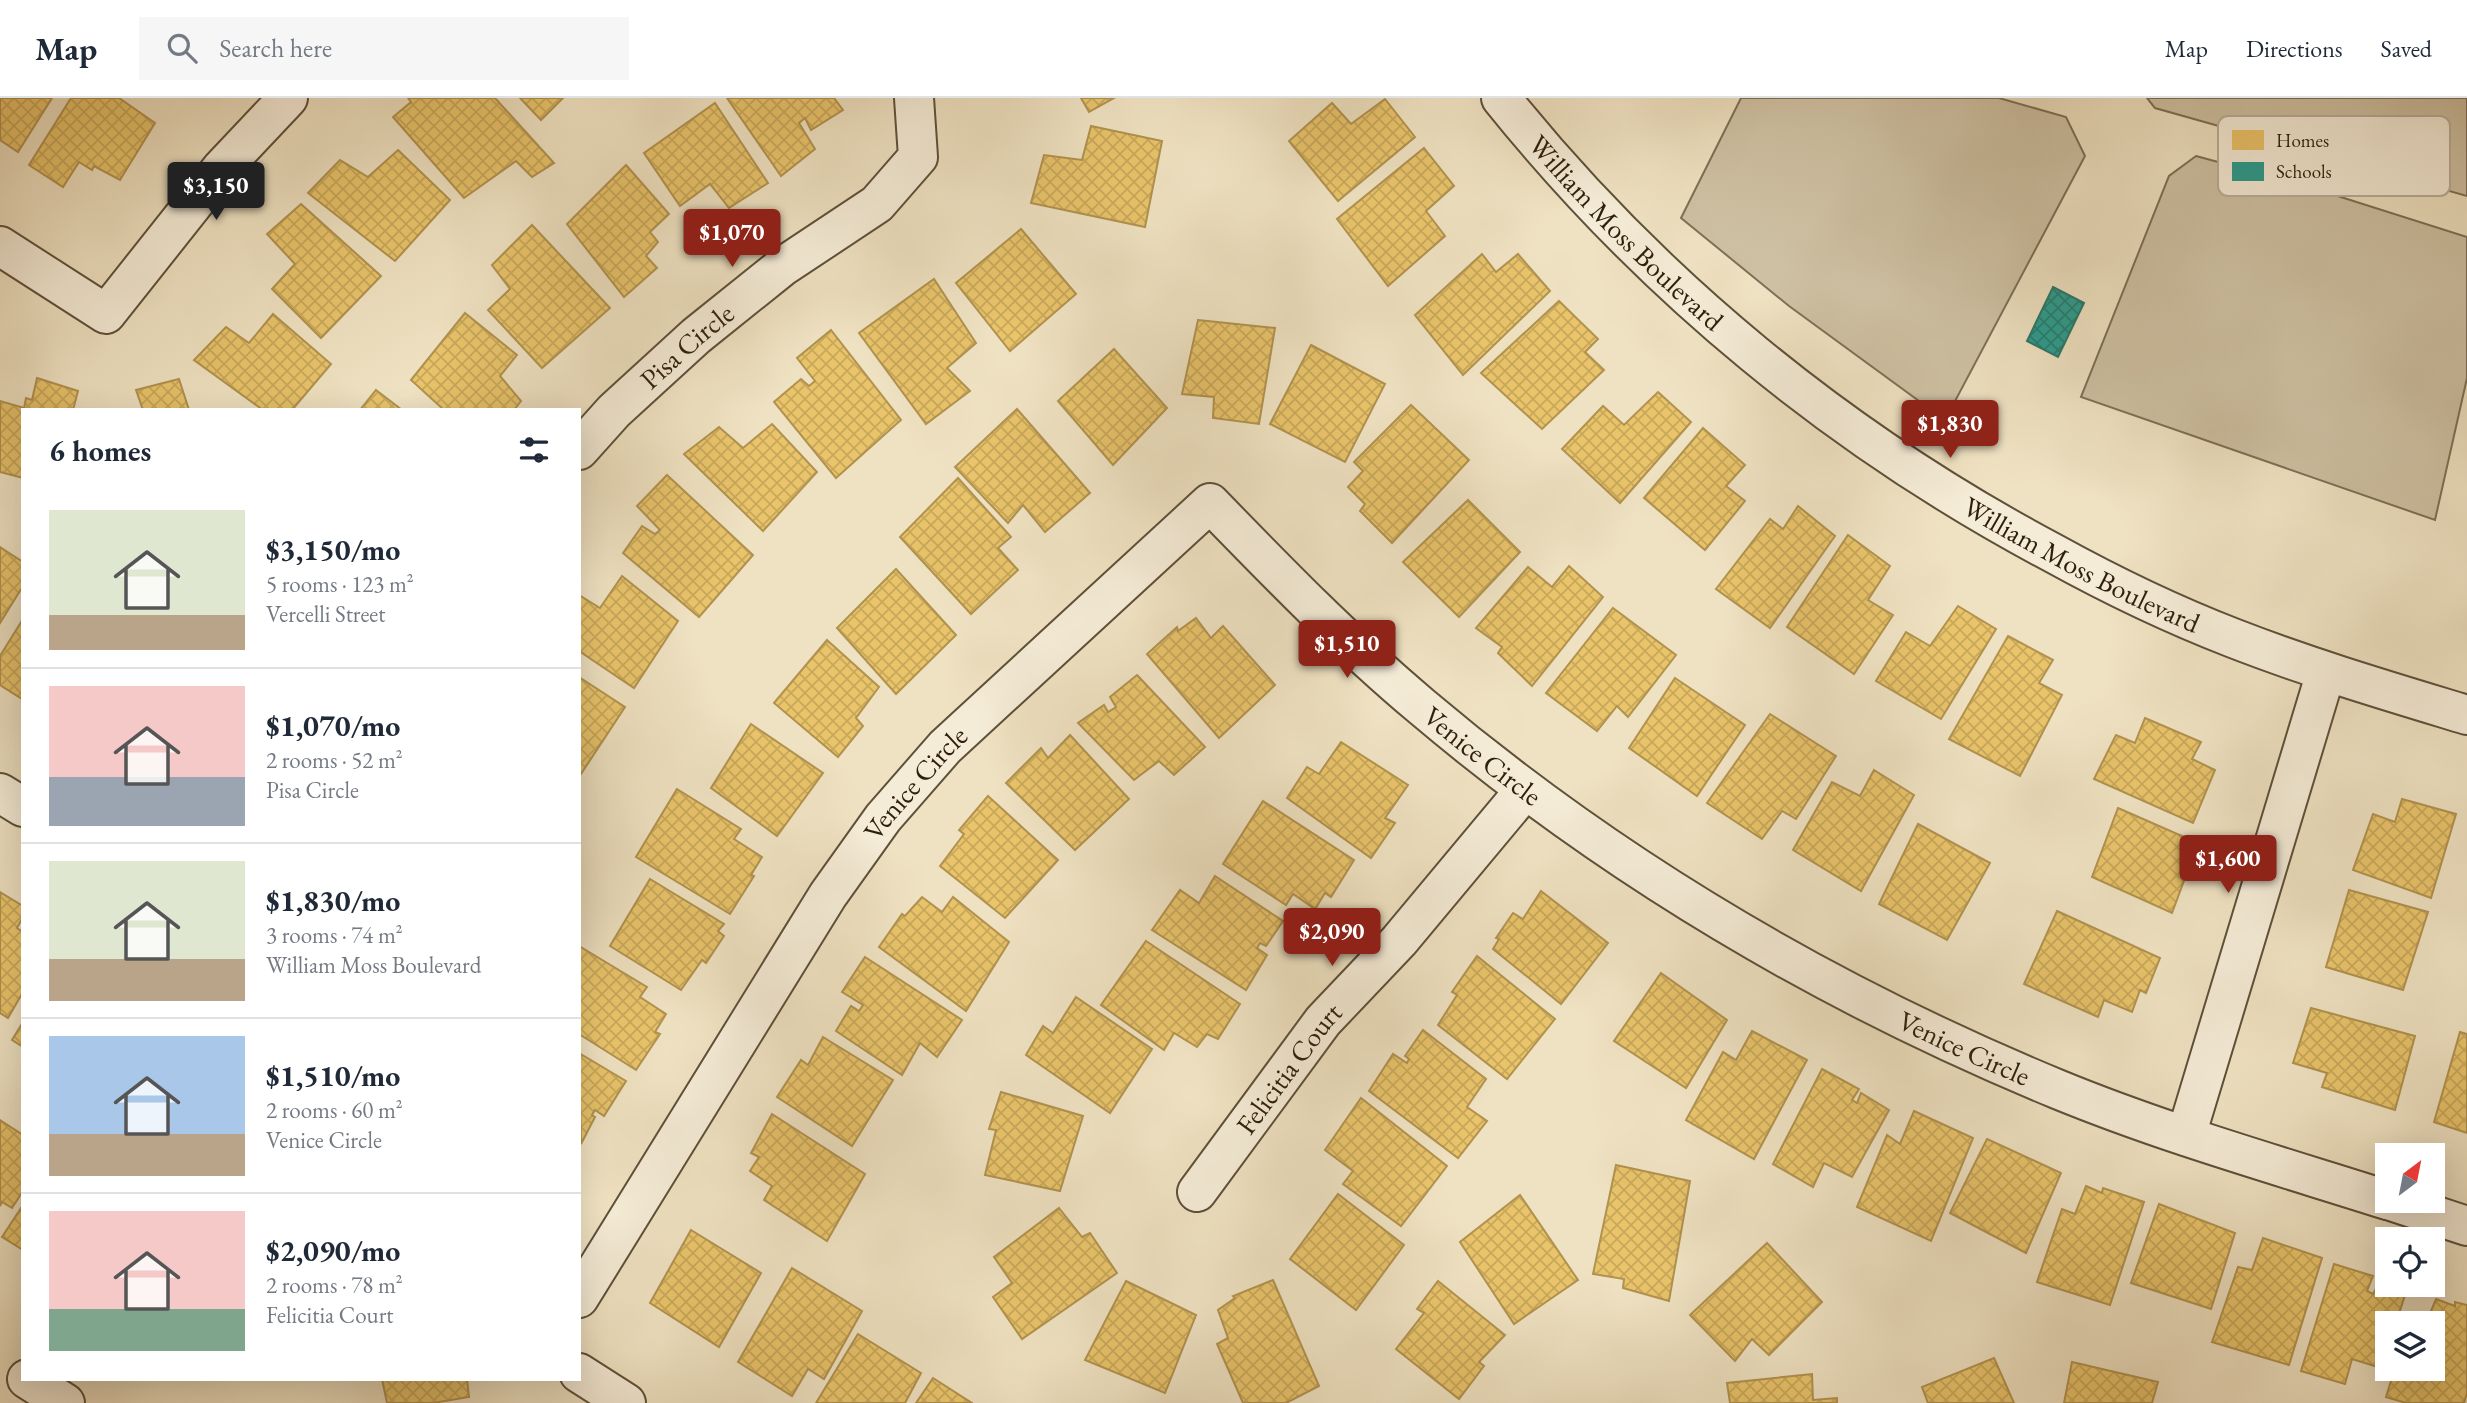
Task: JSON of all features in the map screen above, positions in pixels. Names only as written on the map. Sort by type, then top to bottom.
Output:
[{"type":"street","points":[[0,247],[106,314],[221,169],[288,98]]},
{"type":"street","name":"Pisa Circle","points":[[581,448],[614,411],[696,336],[782,267],[877,204],[918,157],[914,98]]},
{"type":"street","name":"William Moss Boulevard","points":[[1500,98],[1535,141],[1624,237],[1703,312],[1804,394],[1910,471],[2000,525],[2112,585],[2231,637],[2326,672],[2467,715]]},
{"type":"street","name":"Venice Circle","points":[[581,1295],[828,895],[883,818],[945,747],[1210,503],[1320,615],[1420,706],[1525,790],[1680,897],[1801,968],[1929,1033],[2060,1090],[2186,1136],[2375,1196]]},
{"type":"street","points":[[2186,1136],[2326,672]]},
{"type":"street","name":"Felicitia Court","points":[[1197,1192],[1323,1021],[1399,941],[1525,790]]},
{"type":"street","points":[[0,793],[21,806]]},
{"type":"street","name":"Venice Circle","points":[[2428,1213],[2467,1226]]},
{"type":"street","points":[[0,1362],[21,1375]]},
{"type":"street","points":[[581,1374],[626,1403]]},
{"type":"street","points":[[30,1381],[65,1403]]},
{"type":"shaded area","points":[[1741,98],[1999,98],[2066,117],[2085,156],[1945,420],[1789,306],[1681,218]]},
{"type":"shaded area","points":[[2147,98],[2467,98],[2467,196],[2450,191],[2450,116],[2218,116],[2218,126],[2155,108]]},
{"type":"shaded area","points":[[2196,156],[2218,162],[2218,196],[2338,196],[2467,237],[2467,378],[2435,520],[2081,397],[2169,176]]},
{"type":"building: Homes","points":[[0,98],[52,98],[18,152],[0,140]]},
{"type":"building: Homes","points":[[71,98],[119,98],[155,123],[120,180],[94,166],[92,170],[79,162],[63,187],[29,165]]},
{"type":"building: Homes","points":[[408,98],[495,98],[554,163],[532,177],[516,161],[464,198],[393,117],[411,102]]},
{"type":"building: Homes","points":[[520,98],[563,98],[541,120]]},
{"type":"building: Homes","points":[[727,98],[834,98],[843,110],[811,130],[805,118],[799,123],[815,149],[781,176]]},
{"type":"building: Homes","points":[[1081,98],[1114,98],[1089,112]]},
{"type":"building: Homes","points":[[1385,99],[1415,137],[1338,201],[1289,141],[1332,103],[1351,124]]},
{"type":"building: Homes","points":[[715,103],[768,183],[729,208],[710,184],[680,206],[644,153]]},
{"type":"building: Homes","points":[[1091,126],[1162,141],[1145,227],[1031,203],[1044,155],[1082,160]]},
{"type":"building: Homes","points":[[1424,148],[1454,186],[1426,211],[1445,236],[1388,286],[1337,219]]},
{"type":"building: Homes","points":[[398,150],[450,200],[395,261],[308,193],[340,160],[368,177]]},
{"type":"building: Homes","points":[[626,165],[669,214],[650,232],[658,242],[646,256],[657,268],[624,297],[567,224]]},
{"type":"building: Homes","points":[[301,204],[381,276],[321,338],[272,289],[295,264],[267,234]]},
{"type":"building: Homes","points":[[532,225],[610,308],[542,368],[488,310],[510,289],[492,265]]},
{"type":"building: Homes","points":[[1021,229],[1076,294],[1010,351],[956,283]]},
{"type":"building: Homes","points":[[1482,254],[1496,272],[1518,254],[1550,291],[1463,375],[1415,315]]},
{"type":"building: Homes","points":[[934,279],[976,343],[947,368],[970,391],[926,424],[859,333]]},
{"type":"building: Homes","points":[[1559,301],[1598,339],[1585,352],[1604,370],[1542,429],[1481,373]]},
{"type":"building: Homes","points":[[465,313],[517,355],[500,376],[521,401],[516,408],[442,408],[411,380]]},
{"type":"building: Homes","points":[[273,314],[331,364],[294,408],[260,408],[194,360],[226,327],[249,343]]},
{"type":"building: Homes","points":[[1198,320],[1275,328],[1259,424],[1213,418],[1214,397],[1182,394]]},
{"type":"building: Homes","points":[[831,330],[901,420],[836,478],[774,402],[801,379],[809,386],[815,381],[797,358]]},
{"type":"building: Homes","points":[[1311,345],[1385,384],[1345,462],[1270,424]]},
{"type":"building: Homes","points":[[1114,349],[1167,408],[1113,465],[1058,401]]},
{"type":"building: Homes","points":[[37,378],[78,391],[74,408],[24,408],[26,398],[32,400]]},
{"type":"building: Homes","points":[[179,379],[188,408],[142,408],[136,390]]},
{"type":"building: Homes","points":[[376,390],[399,408],[362,408]]},
{"type":"building: Homes","points":[[1658,392],[1691,422],[1620,503],[1562,449],[1603,406],[1624,425]]},
{"type":"building: Homes","points":[[0,401],[24,408],[21,408],[21,477],[0,472]]},
{"type":"building: Homes","points":[[1411,405],[1469,460],[1392,543],[1360,511],[1365,504],[1348,487],[1363,471],[1354,462]]},
{"type":"building: Homes","points":[[1017,409],[1090,493],[1045,532],[1023,505],[1008,523],[955,467]]},
{"type":"building: Homes","points":[[772,424],[817,472],[763,531],[684,454],[719,427],[743,448]]},
{"type":"building: Homes","points":[[1703,428],[1745,465],[1726,486],[1745,501],[1705,550],[1644,498]]},
{"type":"building: Homes","points":[[667,475],[753,555],[699,617],[623,553],[642,526],[655,534],[660,530],[637,506]]},
{"type":"building: Homes","points":[[958,478],[1011,537],[998,548],[1018,570],[971,614],[900,537]]},
{"type":"building: Homes","points":[[1468,500],[1520,552],[1459,617],[1403,562]]},
{"type":"building: Homes","points":[[1798,506],[1835,536],[1770,628],[1716,589],[1770,519],[1783,529]]},
{"type":"building: Homes","points":[[1848,535],[1890,566],[1868,600],[1893,615],[1854,674],[1787,627]]},
{"type":"building: Homes","points":[[0,547],[21,561],[21,589],[0,623]]},
{"type":"building: Homes","points":[[1569,566],[1603,597],[1532,686],[1498,653],[1502,647],[1476,628],[1528,567],[1552,587]]},
{"type":"building: Homes","points":[[896,569],[956,635],[896,694],[837,628]]},
{"type":"building: Homes","points":[[622,576],[678,621],[634,688],[581,652],[581,596],[600,608]]},
{"type":"building: Homes","points":[[1958,606],[1996,629],[1941,719],[1876,681],[1906,632],[1930,646]]},
{"type":"building: Homes","points":[[1613,608],[1676,655],[1628,717],[1617,706],[1597,731],[1546,693]]},
{"type":"building: Homes","points":[[1196,618],[1211,638],[1223,626],[1275,685],[1219,738],[1147,654],[1177,627],[1178,631]]},
{"type":"building: Homes","points":[[21,622],[21,698],[0,685],[0,656]]},
{"type":"building: Homes","points":[[2008,636],[2053,660],[2039,683],[2062,695],[2020,776],[1949,739]]},
{"type":"building: Homes","points":[[827,640],[879,687],[856,718],[863,726],[838,757],[774,703]]},
{"type":"building: Homes","points":[[1137,675],[1205,747],[1174,775],[1159,761],[1134,780],[1078,723],[1104,705],[1108,712],[1116,707],[1110,697]]},
{"type":"building: Homes","points":[[581,678],[625,707],[581,774]]},
{"type":"building: Homes","points":[[1675,678],[1745,725],[1697,796],[1629,748]]},
{"type":"building: Homes","points":[[1770,714],[1836,756],[1796,819],[1782,811],[1762,839],[1707,803]]},
{"type":"building: Homes","points":[[2145,718],[2201,742],[2192,759],[2215,770],[2193,823],[2094,779],[2116,735],[2135,743]]},
{"type":"building: Homes","points":[[751,724],[823,773],[777,836],[711,788]]},
{"type":"building: Homes","points":[[1070,735],[1129,799],[1075,850],[1006,783],[1041,748],[1048,758]]},
{"type":"building: Homes","points":[[1341,742],[1408,785],[1385,818],[1395,823],[1371,858],[1287,798],[1307,767],[1319,774]]},
{"type":"building: Homes","points":[[1874,770],[1914,795],[1861,891],[1793,850],[1832,782],[1860,796]]},
{"type":"building: Homes","points":[[677,789],[741,829],[734,839],[762,857],[751,875],[754,876],[730,914],[636,857]]},
{"type":"building: Homes","points":[[988,796],[1058,860],[1005,918],[940,866],[964,834],[959,830]]},
{"type":"building: Homes","points":[[2402,799],[2456,814],[2431,898],[2353,870],[2373,814],[2395,822]]},
{"type":"building: Homes","points":[[1263,801],[1354,860],[1331,897],[1325,893],[1315,909],[1293,894],[1286,905],[1223,864]]},
{"type":"building: Homes","points":[[2118,808],[2198,843],[2172,913],[2092,877]]},
{"type":"building: Homes","points":[[1918,824],[1990,863],[1947,940],[1879,904]]},
{"type":"building: Homes","points":[[1215,876],[1283,921],[1266,946],[1260,943],[1257,948],[1267,955],[1246,990],[1152,930],[1180,890],[1199,903]]},
{"type":"building: Homes","points":[[650,879],[724,924],[718,931],[724,936],[706,963],[702,960],[681,990],[610,946]]},
{"type":"building: Homes","points":[[2349,890],[2428,912],[2403,990],[2326,967]]},
{"type":"building: Homes","points":[[1541,891],[1608,943],[1561,1004],[1493,949],[1499,939],[1496,938],[1513,913],[1523,919]]},
{"type":"building: Homes","points":[[0,892],[21,905],[21,921],[17,928],[21,931],[21,995],[8,1018],[0,1013]]},
{"type":"building: Homes","points":[[922,897],[942,912],[953,897],[1009,942],[966,1011],[879,947],[902,914],[905,916]]},
{"type":"building: Homes","points":[[2057,911],[2160,958],[2146,993],[2140,990],[2132,1012],[2104,1000],[2098,1017],[2024,984]]},
{"type":"building: Homes","points":[[1146,941],[1240,1004],[1218,1039],[1207,1034],[1197,1047],[1174,1033],[1164,1050],[1101,1005]]},
{"type":"building: Homes","points":[[581,947],[647,987],[640,997],[666,1014],[655,1032],[660,1034],[636,1070],[581,1035]]},
{"type":"building: Homes","points":[[1477,956],[1555,1019],[1507,1079],[1438,1025],[1457,995],[1452,992]]},
{"type":"building: Homes","points":[[865,957],[962,1020],[937,1057],[920,1043],[902,1075],[836,1031],[851,1006],[859,1011],[863,1005],[842,992]]},
{"type":"building: Homes","points":[[1661,973],[1727,1020],[1686,1088],[1614,1041]]},
{"type":"building: Homes","points":[[1076,997],[1152,1049],[1110,1113],[1026,1055],[1043,1026],[1053,1033]]},
{"type":"building: Homes","points":[[2311,1008],[2415,1036],[2395,1110],[2322,1087],[2327,1073],[2293,1063]]},
{"type":"building: Homes","points":[[21,1025],[21,1046],[12,1040]]},
{"type":"building: Homes","points":[[1423,1030],[1486,1079],[1467,1107],[1487,1121],[1458,1158],[1369,1091],[1393,1054],[1407,1063],[1409,1059],[1405,1056]]},
{"type":"building: Homes","points":[[1752,1031],[1807,1060],[1754,1159],[1686,1120],[1723,1052],[1736,1060]]},
{"type":"building: Homes","points":[[2460,1032],[2467,1034],[2467,1133],[2434,1122]]},
{"type":"building: Homes","points":[[823,1037],[893,1080],[852,1146],[777,1097],[801,1060],[808,1065]]},
{"type":"building: Homes","points":[[581,1054],[626,1081],[604,1116],[595,1110],[592,1115],[595,1117],[581,1144]]},
{"type":"building: Homes","points":[[1822,1069],[1859,1089],[1852,1100],[1857,1103],[1861,1093],[1889,1110],[1852,1177],[1824,1163],[1813,1187],[1773,1164]]},
{"type":"building: Homes","points":[[1001,1092],[1083,1116],[1060,1191],[985,1175],[996,1130],[989,1129]]},
{"type":"building: Homes","points":[[1361,1098],[1447,1166],[1401,1226],[1343,1184],[1353,1171],[1325,1150]]},
{"type":"building: Homes","points":[[1914,1111],[1973,1138],[1931,1241],[1857,1207],[1887,1135],[1900,1144]]},
{"type":"building: Homes","points":[[772,1114],[865,1174],[827,1241],[764,1200],[772,1186],[750,1171],[759,1157],[751,1153]]},
{"type":"building: Homes","points":[[0,1120],[21,1134],[21,1194],[12,1208],[2,1202],[0,1206]]},
{"type":"building: Homes","points":[[1987,1139],[2061,1173],[2026,1253],[1950,1213]]},
{"type":"building: Homes","points":[[1616,1165],[1690,1181],[1669,1301],[1623,1288],[1624,1279],[1593,1274]]},
{"type":"building: Homes","points":[[2086,1186],[2102,1193],[2103,1188],[2144,1202],[2110,1305],[2037,1282],[2062,1209],[2075,1214]]},
{"type":"building: Homes","points":[[1338,1194],[1404,1245],[1356,1310],[1290,1259]]},
{"type":"building: Homes","points":[[1520,1195],[1578,1280],[1514,1324],[1460,1242]]},
{"type":"building: Homes","points":[[2159,1204],[2235,1233],[2211,1309],[2131,1283]]},
{"type":"building: Homes","points":[[21,1208],[21,1249],[2,1237]]},
{"type":"building: Homes","points":[[1059,1208],[1082,1237],[1090,1233],[1117,1273],[1022,1339],[993,1297],[1012,1283],[994,1257]]},
{"type":"building: Homes","points":[[691,1230],[761,1273],[719,1347],[650,1303]]},
{"type":"building: Homes","points":[[2263,1238],[2322,1258],[2289,1365],[2212,1342],[2238,1267],[2252,1270]]},
{"type":"building: Homes","points":[[1767,1243],[1822,1302],[1769,1355],[1752,1339],[1735,1361],[1690,1315]]},
{"type":"building: Homes","points":[[2334,1264],[2373,1276],[2367,1291],[2373,1294],[2375,1290],[2375,1297],[2404,1297],[2400,1311],[2375,1311],[2375,1366],[2352,1359],[2345,1384],[2301,1371]]},
{"type":"building: Homes","points":[[792,1268],[862,1311],[824,1379],[808,1369],[792,1396],[738,1362]]},
{"type":"building: Homes","points":[[1273,1280],[1319,1386],[1286,1403],[1243,1403],[1217,1344],[1228,1338],[1218,1310],[1235,1298],[1233,1296]]},
{"type":"building: Homes","points":[[1126,1281],[1196,1315],[1165,1393],[1085,1360]]},
{"type":"building: Homes","points":[[1438,1281],[1505,1335],[1479,1362],[1484,1366],[1459,1399],[1396,1349],[1424,1313],[1417,1309]]},
{"type":"building: Homes","points":[[2436,1299],[2455,1306],[2455,1302],[2467,1305],[2467,1393],[2464,1403],[2406,1403],[2386,1397],[2391,1381],[2445,1381],[2445,1311],[2431,1311]]},
{"type":"building: Homes","points":[[858,1334],[921,1373],[905,1403],[816,1403]]},
{"type":"building: Homes","points":[[1994,1358],[2014,1403],[1928,1403],[1922,1387]]},
{"type":"building: Homes","points":[[2072,1362],[2158,1382],[2152,1403],[2064,1403]]},
{"type":"building: Homes","points":[[1812,1374],[1813,1400],[1837,1398],[1837,1403],[1730,1403],[1727,1383]]},
{"type":"building: Homes","points":[[933,1378],[972,1403],[916,1403]]},
{"type":"building: Homes","points":[[382,1381],[467,1381],[469,1397],[433,1403],[387,1403]]},
{"type":"building: Schools","points":[[2053,287],[2084,303],[2058,357],[2027,341]]}]
